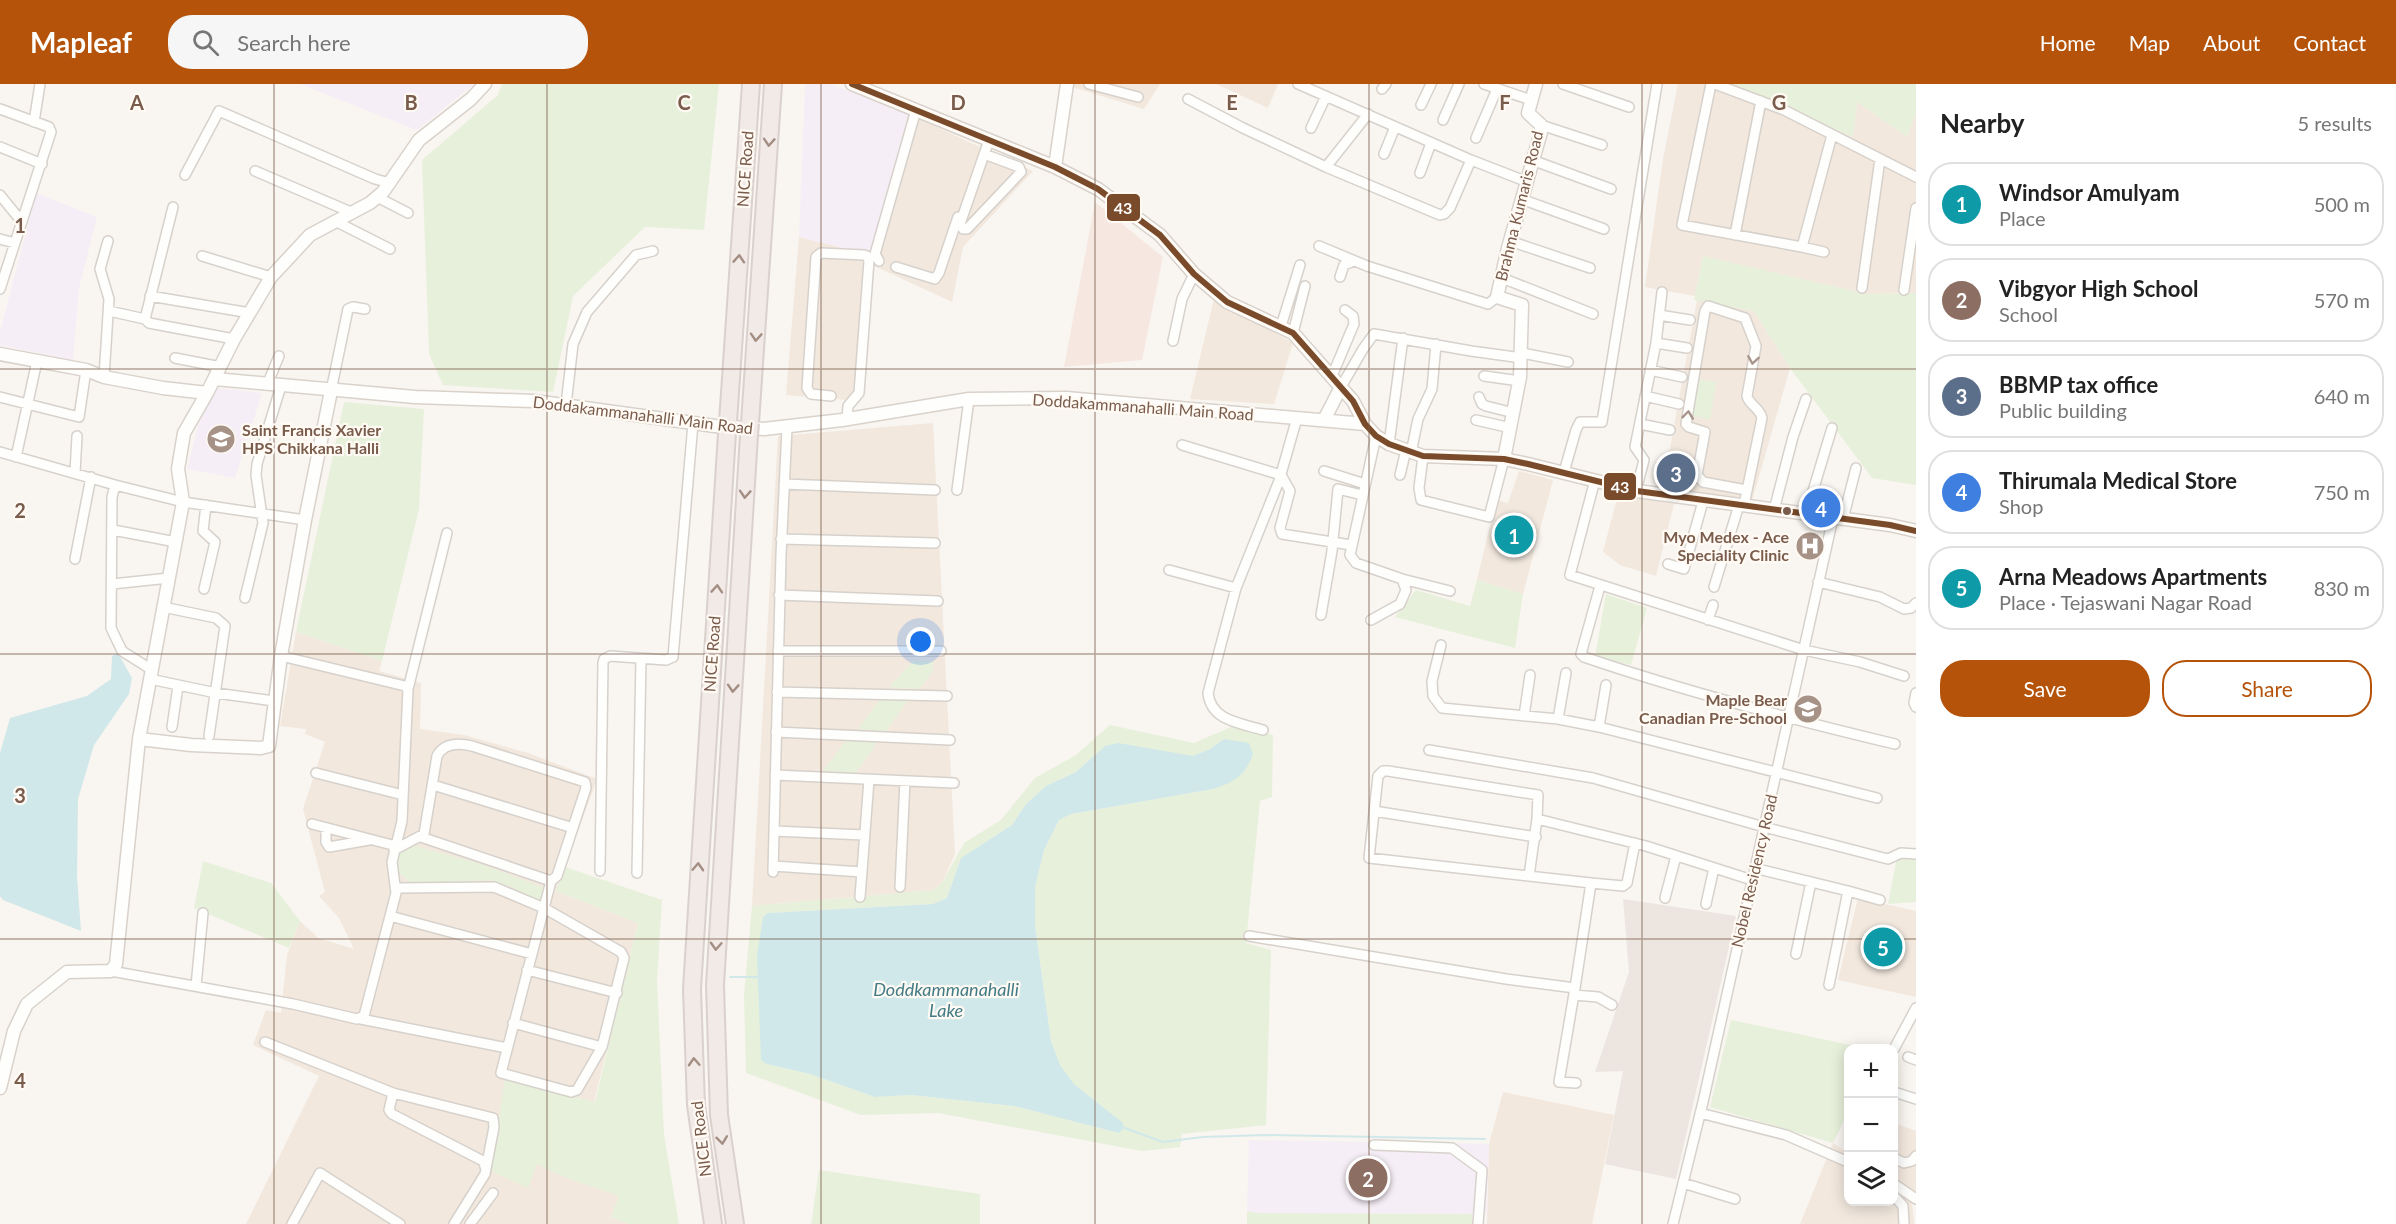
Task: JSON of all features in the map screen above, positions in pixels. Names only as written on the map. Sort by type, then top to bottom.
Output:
[{"type":"highway","name":"NICE Road","points":[[713,1224],[696,1105],[692,989],[751,84]]},
{"type":"highway","name":"NICE Road","points":[[735,1223],[719,1115],[715,986],[749,429],[773,84]]},
{"type":"street","points":[[34,122],[40,84]]},
{"type":"street","points":[[111,971],[116,964],[139,738],[183,502],[178,469],[184,433],[218,373],[234,339],[272,277],[310,236],[377,197],[390,183],[419,140],[471,99],[485,84]]},
{"type":"street","points":[[852,84],[1055,167],[1098,189],[1160,235],[1194,274],[1227,302],[1293,333],[1353,401],[1365,424],[1376,436],[1389,444],[1413,453],[1504,459],[1636,491],[1890,525],[1916,531]]},
{"type":"street","points":[[1055,167],[1067,84]]},
{"type":"street","points":[[1089,84],[1138,97]]},
{"type":"street","points":[[1298,84],[1431,143],[1526,181]]},
{"type":"street","points":[[1421,105],[1431,84]]},
{"type":"street","points":[[1443,120],[1459,84]]},
{"type":"street","points":[[1484,84],[1531,100],[1536,84]]},
{"type":"street","points":[[1563,84],[1629,107]]},
{"type":"street","points":[[1564,472],[1580,422],[1602,422],[1657,84]]},
{"type":"street","points":[[1824,252],[1682,225],[1713,84],[1784,110],[1916,177]]},
{"type":"street","points":[[1476,138],[1497,88]]},
{"type":"street","points":[[1311,128],[1326,96]]},
{"type":"street","points":[[1188,99],[1243,128],[1440,215],[1450,208],[1471,160]]},
{"type":"street","name":"Brahma Kumaris Road","points":[[1504,459],[1520,381],[1522,304],[1497,297],[1540,125],[1528,113],[1531,100]]},
{"type":"street","points":[[1735,235],[1761,101]]},
{"type":"street","points":[[0,110],[50,129],[42,164],[1,278],[0,289]]},
{"type":"street","points":[[879,261],[875,254],[916,110]]},
{"type":"street","points":[[184,175],[219,111],[375,179],[390,183]]},
{"type":"street","points":[[1326,166],[1368,114]]},
{"type":"street","points":[[1540,125],[1602,145]]},
{"type":"street","points":[[1384,154],[1395,127]]},
{"type":"street","points":[[1802,247],[1832,135]]},
{"type":"street","points":[[984,154],[1019,167],[1021,172],[967,229],[963,229],[960,224],[984,154],[986,139]]},
{"type":"street","points":[[896,267],[932,279],[938,276],[986,139]]},
{"type":"street","points":[[1420,172],[1431,143]]},
{"type":"street","points":[[0,147],[42,164]]},
{"type":"street","points":[[1862,288],[1880,159]]},
{"type":"street","points":[[1532,160],[1611,189]]},
{"type":"street","points":[[255,171],[353,213]]},
{"type":"street","points":[[0,195],[22,222]]},
{"type":"street","points":[[377,197],[408,213]]},
{"type":"street","points":[[1521,199],[1604,229]]},
{"type":"street","points":[[145,319],[173,207]]},
{"type":"street","points":[[1904,290],[1916,208]]},
{"type":"street","points":[[337,222],[390,249]]},
{"type":"street","points":[[0,239],[15,243]]},
{"type":"street","points":[[104,377],[109,311],[100,269],[108,241]]},
{"type":"street","points":[[1510,242],[1590,268]]},
{"type":"street","points":[[1319,246],[1354,261],[1488,304],[1497,297]]},
{"type":"street","points":[[566,405],[573,344],[587,312],[636,255],[653,251]]},
{"type":"street","points":[[831,396],[811,394],[807,388],[816,257],[821,253],[864,255],[869,261],[859,393],[848,406],[848,419]]},
{"type":"street","points":[[202,256],[272,277]]},
{"type":"street","points":[[1340,277],[1344,265],[1354,261]]},
{"type":"street","points":[[1281,326],[1300,265]]},
{"type":"street","points":[[1173,341],[1182,299],[1194,274]]},
{"type":"street","points":[[1502,278],[1593,314]]},
{"type":"street","points":[[1293,333],[1305,286]]},
{"type":"street","points":[[1636,491],[1644,460],[1635,447],[1656,344],[1662,292]]},
{"type":"street","points":[[150,296],[250,313]]},
{"type":"street","points":[[1714,587],[1740,505],[1762,418],[1761,412],[1748,400],[1747,396],[1756,346],[1745,318],[1708,306],[1705,311],[1686,424],[1705,432],[1698,478],[1703,482],[1743,489]]},
{"type":"street","points":[[139,738],[191,745],[265,748],[270,742],[281,656],[305,520],[348,309],[350,307],[365,309]]},
{"type":"street","points":[[1332,376],[1354,324],[1353,316],[1345,310]]},
{"type":"street","points":[[109,311],[145,319],[148,323],[234,339]]},
{"type":"street","points":[[1659,315],[1690,320]]},
{"type":"street","points":[[1324,420],[1363,349],[1374,334],[1568,362]]},
{"type":"street","points":[[1389,444],[1403,338]]},
{"type":"street","points":[[1436,344],[1432,389],[1427,404],[1418,419],[1413,453],[1421,500],[1489,517],[1504,459]]},
{"type":"street","points":[[1656,344],[1687,348]]},
{"type":"street","points":[[0,354],[86,370],[104,377],[163,388],[207,393]]},
{"type":"street","points":[[267,385],[279,356]]},
{"type":"street","points":[[175,358],[218,373]]},
{"type":"street","points":[[16,457],[37,360]]},
{"type":"street","points":[[0,397],[79,417],[86,370]]},
{"type":"street","points":[[1650,370],[1682,377]]},
{"type":"street","name":"Doddakammanahalli Main Road","points":[[218,373],[267,385],[415,397],[534,401],[693,423],[764,429],[787,428],[969,399],[1066,398],[1365,424]]},
{"type":"street","points":[[1484,376],[1520,381]]},
{"type":"street","points":[[245,598],[264,523],[256,469],[281,386]]},
{"type":"street","points":[[1645,396],[1679,404]]},
{"type":"street","points":[[1479,397],[1486,406],[1514,413]]},
{"type":"street","points":[[957,490],[969,399]]},
{"type":"street","points":[[1774,510],[1793,437],[1806,399]]},
{"type":"street","points":[[1263,730],[1220,717],[1212,710],[1208,693],[1236,588],[1281,475],[1297,418]]},
{"type":"street","points":[[1476,420],[1511,429]]},
{"type":"street","points":[[600,871],[603,663],[604,659],[610,656],[666,660],[673,657],[693,423]]},
{"type":"street","points":[[1640,424],[1670,430]]},
{"type":"street","points":[[787,428],[779,595],[773,869],[862,872]]},
{"type":"street","points":[[1806,514],[1832,428]]},
{"type":"street","points":[[75,473],[77,436]]},
{"type":"street","points":[[1376,436],[1350,555],[1356,562],[1402,579],[1450,591]]},
{"type":"street","points":[[1182,445],[1281,475],[1290,491],[1280,528],[1282,534],[1351,545]]},
{"type":"street","points":[[0,453],[183,502],[305,520]]},
{"type":"street","points":[[1400,475],[1413,453]]},
{"type":"street","name":"Nobel Residency Road","points":[[1673,1222],[1700,1113],[1818,582],[1856,468]]},
{"type":"street","points":[[1324,471],[1365,484]]},
{"type":"street","points":[[75,559],[91,477]]},
{"type":"street","points":[[1595,480],[1570,575],[1803,650],[1860,662],[1904,676]]},
{"type":"street","points":[[784,484],[935,490]]},
{"type":"street","points":[[115,485],[112,497],[111,628],[122,651],[151,675],[178,686],[274,701]]},
{"type":"street","points":[[1322,615],[1333,543],[1338,489],[1362,495]]},
{"type":"street","points":[[1668,564],[1684,569],[1702,505],[1701,500]]},
{"type":"street","points":[[204,589],[215,542],[203,531],[206,505]]},
{"type":"street","points":[[112,530],[176,542]]},
{"type":"street","points":[[361,1019],[366,1013],[397,888],[392,867],[401,827],[408,689],[447,533]]},
{"type":"street","points":[[781,539],[934,543]]},
{"type":"street","points":[[1169,570],[1236,588]]},
{"type":"street","points":[[112,584],[169,578]]},
{"type":"street","points":[[1371,620],[1400,604],[1406,590],[1402,579]]},
{"type":"street","points":[[1818,582],[1880,597],[1908,610],[1916,603]]},
{"type":"street","points":[[1600,586],[1581,654],[1584,657],[1634,674],[1788,718],[1895,744]]},
{"type":"street","points":[[779,595],[938,601]]},
{"type":"street","points":[[1708,620],[1713,605]]},
{"type":"street","points":[[163,607],[216,618],[223,623],[225,630],[209,736]]},
{"type":"street","points":[[1441,645],[1432,681],[1433,696],[1442,708],[1558,719],[1599,727],[1877,798]]},
{"type":"street","points":[[778,651],[940,651]]},
{"type":"street","points":[[281,656],[405,686],[408,689]]},
{"type":"street","points":[[637,873],[641,658]]},
{"type":"street","points":[[1558,719],[1566,673]]},
{"type":"street","points":[[1524,716],[1530,675]]},
{"type":"street","points":[[1599,727],[1606,685]]},
{"type":"street","points":[[172,727],[178,686]]},
{"type":"street","points":[[777,692],[947,696]]},
{"type":"street","points":[[1916,693],[1914,703],[1916,707]]},
{"type":"street","points":[[776,732],[950,740]]},
{"type":"street","points":[[312,824],[395,848],[421,837],[425,830],[439,752],[459,744],[585,782],[586,788],[557,876],[551,880],[544,908],[528,970],[513,1023],[501,1073],[571,1092],[577,1090],[602,1047],[624,958],[621,952],[544,908],[494,887],[397,888]]},
{"type":"street","points":[[1429,750],[1575,774],[1888,859],[1901,853],[1916,854]]},
{"type":"street","points":[[1529,876],[1536,837],[1538,795],[1388,771],[1383,771],[1378,776],[1368,855],[1373,860],[1623,886],[1627,883],[1635,843]]},
{"type":"street","points":[[316,773],[403,795]]},
{"type":"street","points":[[775,775],[954,783]]},
{"type":"street","points":[[860,897],[869,780]]},
{"type":"street","points":[[900,887],[905,781]]},
{"type":"street","points":[[433,785],[573,828]]},
{"type":"street","points":[[1374,811],[1536,837]]},
{"type":"street","points":[[1537,819],[1635,843],[1752,880]]},
{"type":"street","points":[[326,828],[326,842],[329,847],[371,840]]},
{"type":"street","points":[[774,831],[864,836]]},
{"type":"street","points":[[421,837],[551,880]]},
{"type":"street","points":[[1665,898],[1676,856]]},
{"type":"street","points":[[1706,904],[1714,868]]},
{"type":"street","points":[[1754,868],[1880,900]]},
{"type":"street","points":[[1796,954],[1811,882]]},
{"type":"street","points":[[1576,1083],[1559,1082],[1591,883]]},
{"type":"street","points":[[1829,985],[1848,891]]},
{"type":"street","points":[[196,986],[203,914]]},
{"type":"street","points":[[390,916],[532,954]]},
{"type":"street","points":[[1249,936],[1574,992],[1598,997],[1612,1005]]},
{"type":"street","points":[[528,970],[617,993]]},
{"type":"street","points":[[0,1088],[14,1031],[27,1004],[67,972],[111,971],[507,1048]]},
{"type":"street","points":[[1896,1044],[1916,1008]]},
{"type":"street","points":[[513,1023],[602,1047]]},
{"type":"street","points":[[264,1042],[393,1093],[492,1118],[495,1126],[484,1178],[454,1224]]},
{"type":"street","points":[[393,1093],[389,1110],[392,1114],[483,1161],[486,1169]]},
{"type":"street","points":[[1898,1094],[1916,1099]]},
{"type":"street","points":[[1700,1113],[1786,1134],[1844,1156]]},
{"type":"street","points":[[1374,1145],[1452,1148],[1460,1153],[1482,1170],[1478,1224]]},
{"type":"street","points":[[1898,1160],[1904,1163],[1912,1161],[1916,1156]]},
{"type":"street","points":[[292,1224],[320,1173],[400,1224]]},
{"type":"street","points":[[1683,1184],[1735,1199]]},
{"type":"street","points":[[1898,1187],[1916,1199]]},
{"type":"street","points":[[470,1224],[493,1193]]},
{"type":"street","points":[[1898,1201],[1903,1206],[1904,1224]]},
{"type":"street","points":[[1673,1222],[1685,1224]]},
{"type":"shaded area","points":[[300,84],[474,84],[417,130]]},
{"type":"shaded area","points":[[805,84],[831,84],[908,114],[871,255],[799,237]]},
{"type":"shaded area","points":[[1072,84],[1160,84],[1144,109],[1072,87]]},
{"type":"shaded area","points":[[1216,84],[1278,84],[1268,108]]},
{"type":"shaded area","points":[[1678,84],[1731,84],[1853,137],[1857,101],[1907,137],[1916,112],[1916,293],[1867,294],[1703,257],[1695,296],[1645,287],[1663,159]]},
{"type":"shaded area","points":[[908,114],[1033,171],[963,247],[952,302],[870,264],[860,401],[786,395],[799,237],[871,255]]},
{"type":"shaded area","points":[[36,193],[97,217],[79,288],[73,360],[0,345],[0,332]]},
{"type":"shaded area","points":[[1095,202],[1163,257],[1142,360],[1064,367]]},
{"type":"shaded area","points":[[1214,299],[1293,343],[1274,404],[1190,399]]},
{"type":"shaded area","points":[[1697,300],[1754,311],[1790,368],[1752,501],[1674,488],[1679,462],[1668,459]]},
{"type":"shaded area","name":"Saint Francis Xavier HPS Chikkana Halli","points":[[218,388],[262,393],[235,478],[187,469],[202,410]]},
{"type":"shaded area","points":[[933,423],[955,854],[943,881],[934,890],[752,906],[778,436]]},
{"type":"shaded area","points":[[1519,471],[1553,480],[1523,594],[1477,580],[1496,500],[1508,503]]},
{"type":"shaded area","points":[[1618,495],[1674,504],[1656,576],[1620,565],[1603,552]]},
{"type":"shaded area","points":[[296,632],[382,661],[379,671],[421,683],[420,729],[464,735],[528,753],[597,779],[556,891],[638,923],[594,1102],[619,1196],[611,1217],[629,1224],[246,1224],[319,1076],[253,1045],[266,1010],[281,1013],[287,955],[300,921],[318,938],[354,949],[339,918],[319,896],[325,892],[303,809],[325,742],[305,734],[306,729],[280,726]]},
{"type":"shaded area","points":[[1858,898],[1916,911],[1916,997],[1838,980]]},
{"type":"shaded area","points":[[1623,899],[1736,916],[1676,1179],[1605,1164],[1623,1071],[1595,1072],[1629,972]]},
{"type":"shaded area","points":[[1503,1092],[1614,1115],[1592,1224],[1487,1224],[1489,1144]]},
{"type":"shaded area","points":[[1898,1124],[1916,1131],[1916,1203],[1912,1202],[1914,1224],[1800,1224],[1833,1143],[1844,1150],[1844,1206],[1898,1206]]},
{"type":"shaded area","points":[[1249,1140],[1489,1144],[1487,1214],[1258,1213],[1247,1211]]},
{"type":"green space","points":[[502,84],[719,84],[704,230],[645,227],[573,296],[553,392],[443,385],[429,354],[422,160],[498,95]]},
{"type":"green space","points":[[1731,84],[1916,84],[1916,112],[1907,137],[1857,102],[1853,137]]},
{"type":"green space","points":[[1703,256],[1867,294],[1916,293],[1916,485],[1872,478],[1790,368],[1754,311],[1694,300]]},
{"type":"green space","points":[[1698,379],[1716,382],[1710,419],[1692,416]]},
{"type":"green space","points":[[344,402],[424,409],[419,509],[382,661],[296,632]]},
{"type":"green space","points":[[1477,580],[1523,594],[1515,648],[1395,617],[1416,590],[1470,606]]},
{"type":"green space","points":[[1606,594],[1647,608],[1631,665],[1595,657]]},
{"type":"green space","points":[[913,661],[934,662],[932,673],[919,689],[889,687]]},
{"type":"green space","points":[[881,698],[909,699],[886,731],[858,729]]},
{"type":"green space","points":[[1110,725],[1194,743],[1231,727],[1273,735],[1272,797],[1260,801],[1246,943],[1271,950],[1266,1125],[1182,1134],[1180,1147],[1142,1151],[938,1113],[861,1115],[746,1073],[744,994],[752,906],[934,890],[943,881],[964,843],[1001,820],[1035,778],[1076,755]],"holes":[[[1224,739],[1213,789],[1071,814],[1059,820],[1044,850],[1035,887],[1035,926],[1051,1041],[1060,1066],[1074,1084],[1123,1123],[1119,1133],[1014,1106],[911,1095],[875,1097],[810,1074],[767,1064],[763,917],[768,913],[933,904],[947,898],[961,858],[1012,825],[1026,804],[1046,786],[1076,772],[1105,746],[1193,756],[1210,749]]]},
{"type":"green space","points":[[847,739],[879,740],[854,775],[822,773]]},
{"type":"green space","points":[[415,846],[484,865],[545,888],[541,902],[509,886],[489,880],[413,885],[397,871],[395,863],[401,852]]},
{"type":"green space","points":[[1899,847],[1916,850],[1916,902],[1888,904]]},
{"type":"green space","points":[[203,861],[271,883],[300,921],[289,948],[194,908]]},
{"type":"green space","points":[[565,867],[662,900],[657,980],[664,1135],[679,1224],[629,1224],[611,1217],[619,1196],[564,1177],[537,1164],[528,1188],[491,1171],[505,1078],[595,1102],[638,923],[556,891]]},
{"type":"green space","points":[[1731,1020],[1846,1044],[1844,1044],[1844,1120],[1833,1143],[1710,1107]]},
{"type":"green space","points":[[819,1170],[980,1194],[980,1224],[811,1224]]},
{"type":"green space","points":[[1247,1211],[1258,1213],[1472,1214],[1472,1224],[1247,1224]]},
{"type":"water","points":[[118,653],[132,678],[129,694],[94,745],[78,799],[77,877],[81,931],[3,900],[0,896],[0,753],[10,718],[87,696],[111,679],[112,656]]},
{"type":"water","name":"Doddkammanahalli Lake","points":[[1224,739],[1249,743],[1253,754],[1246,768],[1233,781],[1213,789],[1071,814],[1059,820],[1044,850],[1035,887],[1035,926],[1051,1041],[1060,1065],[1074,1084],[1123,1123],[1123,1129],[1119,1133],[1014,1106],[911,1095],[875,1097],[810,1074],[767,1064],[761,1060],[757,956],[763,917],[768,913],[933,904],[947,898],[961,858],[1012,825],[1026,804],[1046,786],[1076,772],[1105,746],[1118,743],[1193,756],[1210,749]]},
{"type":"waterway","points":[[730,977],[760,977]]},
{"type":"waterway","points":[[1122,1127],[1163,1142],[1203,1137],[1265,1135],[1485,1139]]},
{"type":"transit line","name":"43","points":[[852,84],[1055,167],[1098,189],[1160,235],[1194,274],[1227,302],[1293,333],[1353,401],[1365,424],[1376,436],[1389,444],[1423,456],[1504,459],[1637,491],[1890,525],[1916,531]]},
{"type":"place","name":"Saint Francis Xavier HPS Chikkana Halli","points":[[221,439]]},
{"type":"place","name":"BBMP tax office","points":[[1676,473]]},
{"type":"place","name":"Thirumala Medical Store","points":[[1821,508]]},
{"type":"place","name":"Windsor Amulyam","points":[[1514,535]]},
{"type":"place","name":"Myo Medex - Ace Speciality Clinic","points":[[1810,546]]},
{"type":"place","name":"Maple Bear Canadian Pre-School","points":[[1808,709]]},
{"type":"place","name":"Arna Meadows Apartments","points":[[1883,947]]},
{"type":"place","name":"Vibgyor High School","points":[[1368,1178]]}]
